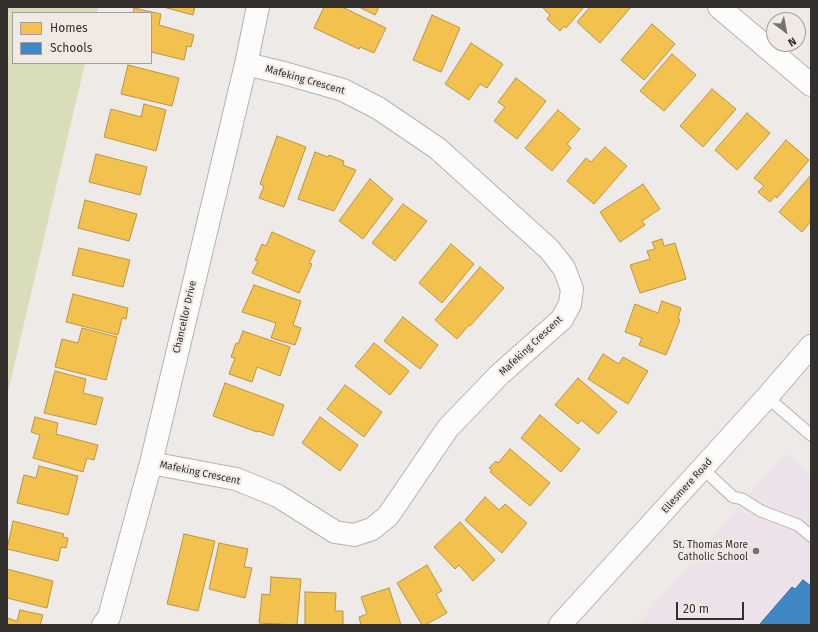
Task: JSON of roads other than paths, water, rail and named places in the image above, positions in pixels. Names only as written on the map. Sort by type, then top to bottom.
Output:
[{"type":"street","name":"Chancellor Drive","points":[[103,625],[108,617],[151,463],[246,64],[258,7]]},
{"type":"street","points":[[719,7],[811,86]]},
{"type":"street","name":"Mafeking Crescent","points":[[151,463],[236,479],[278,496],[335,532],[354,535],[372,529],[388,516],[448,428],[499,375],[562,319],[570,304],[572,289],[564,268],[549,249],[437,148],[378,108],[344,90],[246,64]]},
{"type":"street","name":"Ellesmere Road","points":[[560,625],[767,397],[811,346]]},
{"type":"lane","points":[[767,397],[811,435]]},
{"type":"lane","points":[[702,469],[733,497],[742,499],[761,511],[798,525],[811,536]]},
{"type":"place","name":"St. Thomas More Catholic School","points":[[756,551]]}]
